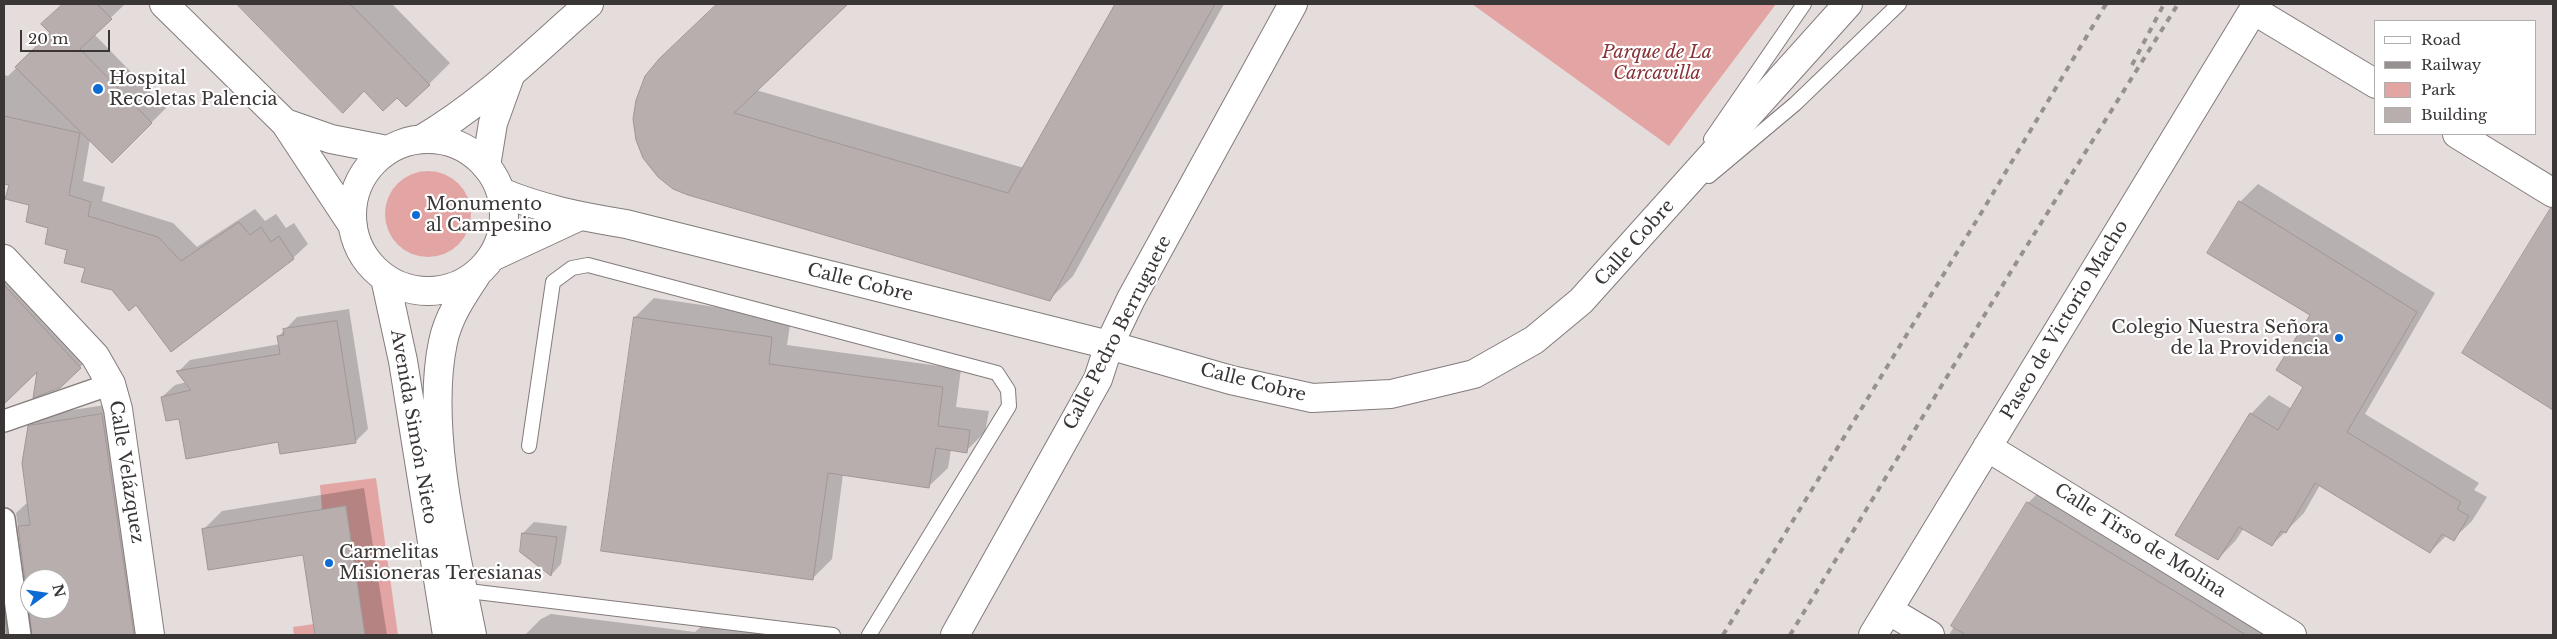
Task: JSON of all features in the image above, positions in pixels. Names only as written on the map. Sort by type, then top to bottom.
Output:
[{"type":"street","points":[[164,4],[284,123],[352,226]]},
{"type":"street","points":[[422,139],[448,124],[510,76],[590,4]]},
{"type":"street","name":"Calle Pedro Berruguete","points":[[955,635],[1098,379],[1109,345],[1131,299],[1293,4]]},
{"type":"street","name":"Calle Cobre","points":[[501,192],[524,202],[578,217],[626,224],[1109,345],[1232,380],[1312,398],[1390,394],[1474,374],[1534,340],[1581,301],[1848,4]]},
{"type":"street","points":[[2255,7],[2374,83]]},
{"type":"street","name":"Paseo de Victorio Macho","points":[[1873,635],[2255,7]]},
{"type":"street","points":[[486,166],[493,123],[510,76]]},
{"type":"street","points":[[284,123],[347,144],[387,150]]},
{"type":"street","points":[[2458,135],[2553,193]]},
{"type":"street","points":[[484,265],[501,236],[504,214],[501,192],[486,166],[473,153],[457,144],[440,139],[422,139],[404,142],[387,150],[370,165],[358,183],[352,204],[352,226],[358,246],[370,264],[385,278],[408,288],[432,291],[456,286],[484,265],[578,217]]},
{"type":"street","name":"Calle Velázquez","points":[[4,259],[95,356],[112,384],[118,409],[150,635]]},
{"type":"street","name":"Avenida Simón Nieto","points":[[447,635],[452,590],[436,393],[443,340],[456,307],[484,265]]},
{"type":"street","name":"Avenida Simón Nieto","points":[[385,278],[452,590],[472,635]]},
{"type":"street","points":[[4,421],[112,384]]},
{"type":"street","name":"Calle Tirso de Molina","points":[[1987,447],[2292,635]]},
{"type":"street","points":[[4,519],[20,635]]},
{"type":"street","points":[[1888,610],[1930,635]]},
{"type":"lane","points":[[1656,219],[1804,4]]},
{"type":"lane","points":[[1656,219],[1795,104],[1899,4]]},
{"type":"lane","points":[[529,446],[553,282],[572,268],[588,265],[996,374],[1008,390],[1009,406],[869,635]]},
{"type":"lane","points":[[452,590],[833,635]]},
{"type":"green space","name":"Parque de La Carcavilla","points":[[1472,4],[1776,4],[1669,146]]},
{"type":"green space","points":[[428,171],[444,174],[452,178],[464,190],[468,198],[471,214],[468,230],[464,238],[452,250],[444,254],[428,257],[412,254],[404,250],[392,238],[388,230],[385,214],[388,198],[392,190],[404,178],[412,174]]},
{"type":"green space","points":[[376,478],[398,635],[365,635],[346,506],[322,510],[320,485]]},
{"type":"green space","points":[[314,624],[315,635],[294,635],[293,627]]},
{"type":"building","points":[[63,4],[97,4],[112,19],[80,49],[152,123],[112,163],[15,67],[50,33],[41,24]]},
{"type":"building","points":[[237,4],[350,4],[430,85],[406,107],[397,98],[383,111],[364,91],[343,113]]},
{"type":"building","points":[[717,4],[848,4],[734,113],[1008,193],[1115,4],[1215,4],[1050,301],[688,195],[673,189],[658,177],[643,158],[636,140],[633,119],[636,100],[645,76],[659,59]]},
{"type":"building","points":[[4,116],[80,133],[69,195],[91,202],[88,216],[158,237],[181,261],[239,222],[250,235],[261,227],[271,242],[279,236],[294,259],[171,352],[136,305],[129,311],[112,290],[81,282],[85,268],[64,263],[67,250],[45,244],[48,228],[26,222],[29,205],[5,199],[9,185],[4,184]]},
{"type":"building","points":[[2239,201],[2417,312],[2347,432],[2461,502],[2457,509],[2469,516],[2454,541],[2442,534],[2430,553],[2315,483],[2286,533],[2281,531],[2272,546],[2239,527],[2218,560],[2175,535],[2250,413],[2278,430],[2303,387],[2276,370],[2310,315],[2207,253]]},
{"type":"building","points":[[2551,208],[2553,209],[2553,410],[2462,353]]},
{"type":"building","points":[[4,285],[81,368],[60,388],[33,398],[37,372],[4,404]]},
{"type":"building","points":[[634,317],[772,337],[769,364],[943,387],[938,426],[970,430],[967,453],[936,448],[929,488],[828,473],[813,580],[601,551]]},
{"type":"building","points":[[337,321],[356,443],[280,454],[278,442],[186,459],[179,419],[166,421],[161,397],[191,390],[176,371],[280,354],[277,336],[284,335],[283,329]]},
{"type":"building","points":[[102,414],[134,635],[32,635],[30,619],[70,619],[70,569],[24,569],[18,526],[30,525],[22,463],[28,426]]},
{"type":"building","points":[[2027,502],[2246,635],[1966,635],[1951,626]]},
{"type":"building","name":"Carmelitas Misioneras Teresianas","points":[[346,506],[365,635],[315,635],[303,555],[208,570],[202,529]]},
{"type":"building","points":[[522,533],[557,537],[551,576],[520,552]]},
{"type":"building","points":[[4,609],[7,635],[4,635]]},
{"type":"railway","points":[[1723,635],[1983,210],[2106,4]]},
{"type":"railway","points":[[2132,65],[2164,4]]},
{"type":"railway","points":[[1790,635],[2018,260],[2178,4]]},
{"type":"place","name":"Hospital Recoletas Palencia","points":[[98,89]]},
{"type":"place","name":"Monumento al Campesino","points":[[416,215]]},
{"type":"place","name":"Colegio Nuestra Señora de la Providencia","points":[[2339,338]]},
{"type":"place","name":"Carmelitas Misioneras Teresianas","points":[[329,563]]}]
